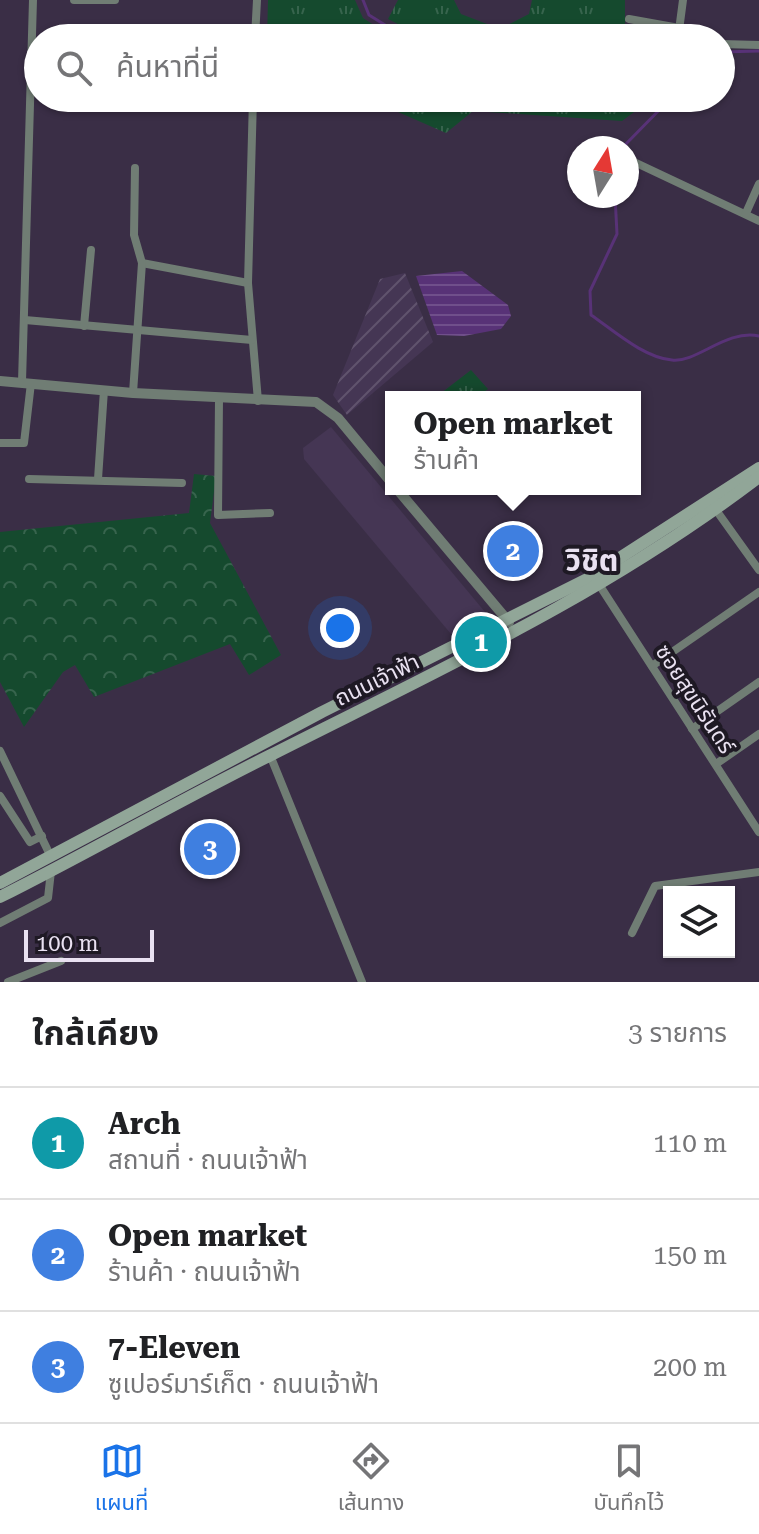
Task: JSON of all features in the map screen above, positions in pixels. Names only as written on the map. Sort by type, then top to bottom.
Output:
[{"type":"main road","name":"ถนนเจ้าฟ้า","points":[[0,883],[322,712],[587,579],[759,468]]},
{"type":"main road","name":"ถนนเจ้าฟ้า","points":[[0,897],[270,755],[518,632],[600,586],[716,510],[759,477]]},
{"type":"street","points":[[32,24],[33,0]]},
{"type":"street","points":[[74,0],[115,0]]},
{"type":"street","points":[[256,24],[257,0]]},
{"type":"street","points":[[680,24],[683,0]]},
{"type":"street","points":[[629,19],[657,24]]},
{"type":"street","points":[[735,44],[759,45]]},
{"type":"street","points":[[0,443],[24,443],[30,112]]},
{"type":"street","points":[[253,112],[248,283],[258,401]]},
{"type":"street","points":[[639,164],[759,221]]},
{"type":"street","points":[[133,393],[142,263],[134,235],[135,168]]},
{"type":"street","points":[[746,213],[759,184]]},
{"type":"street","points":[[84,326],[91,250]]},
{"type":"street","points":[[142,263],[248,283]]},
{"type":"street","points":[[25,320],[252,340]]},
{"type":"street","points":[[0,381],[219,399],[316,402],[338,418],[385,475]]},
{"type":"street","points":[[98,479],[104,390]]},
{"type":"street","points":[[219,399],[218,515],[270,513]]},
{"type":"street","points":[[29,479],[182,483]]},
{"type":"street","points":[[402,495],[518,632]]},
{"type":"street","points":[[716,510],[759,570]]},
{"type":"street","name":"ซอยสุขนิรันดร์","points":[[600,586],[692,729],[757,821],[759,832]]},
{"type":"street","points":[[652,666],[759,592]]},
{"type":"street","points":[[692,729],[759,682]]},
{"type":"street","points":[[716,764],[759,734]]},
{"type":"street","points":[[1,754],[50,855]]},
{"type":"street","points":[[270,755],[362,982]]},
{"type":"street","points":[[0,796],[30,842],[42,836]]},
{"type":"street","points":[[0,923],[48,898],[51,871]]},
{"type":"street","points":[[632,933],[655,886],[759,872]]},
{"type":"street","points":[[8,982],[61,961]]},
{"type":"shaded area","points":[[462,271],[508,305],[511,316],[501,329],[464,336],[437,335],[416,276]]},
{"type":"shaded area","points":[[405,273],[433,342],[347,415],[333,395],[380,279]]},
{"type":"shaded area","points":[[331,427],[490,618],[462,637],[451,634],[304,459],[303,448]]},
{"type":"green space","points":[[268,0],[355,0],[363,18],[372,24],[267,24]]},
{"type":"green space","points":[[398,0],[454,0],[461,14],[487,24],[398,24],[388,19]]},
{"type":"green space","points":[[532,0],[625,0],[625,24],[510,24],[529,14]]},
{"type":"green space","points":[[398,112],[472,112],[446,133]]},
{"type":"green space","points":[[488,112],[634,112],[622,121]]},
{"type":"green space","points":[[471,370],[488,389],[485,391],[444,391]]},
{"type":"green space","points":[[194,474],[216,476],[210,523],[281,655],[249,675],[230,644],[94,697],[75,665],[63,672],[24,727],[0,682],[0,532],[189,513]]},
{"type":"waterway","points":[[363,0],[369,15],[383,24]]},
{"type":"waterway","points":[[735,52],[759,51]]},
{"type":"waterway","points":[[634,136],[657,112]]},
{"type":"waterway","points":[[616,208],[617,234],[590,291],[591,315],[640,349],[672,360],[692,357],[735,337],[759,336]]},
{"type":"place","name":"Open market","points":[[513,551]]},
{"type":"place","name":"Arch","points":[[481,642]]},
{"type":"place","name":"7-Eleven","points":[[210,849]]},
{"type":"district","name":"วิชิต","points":[[592,560]]}]
